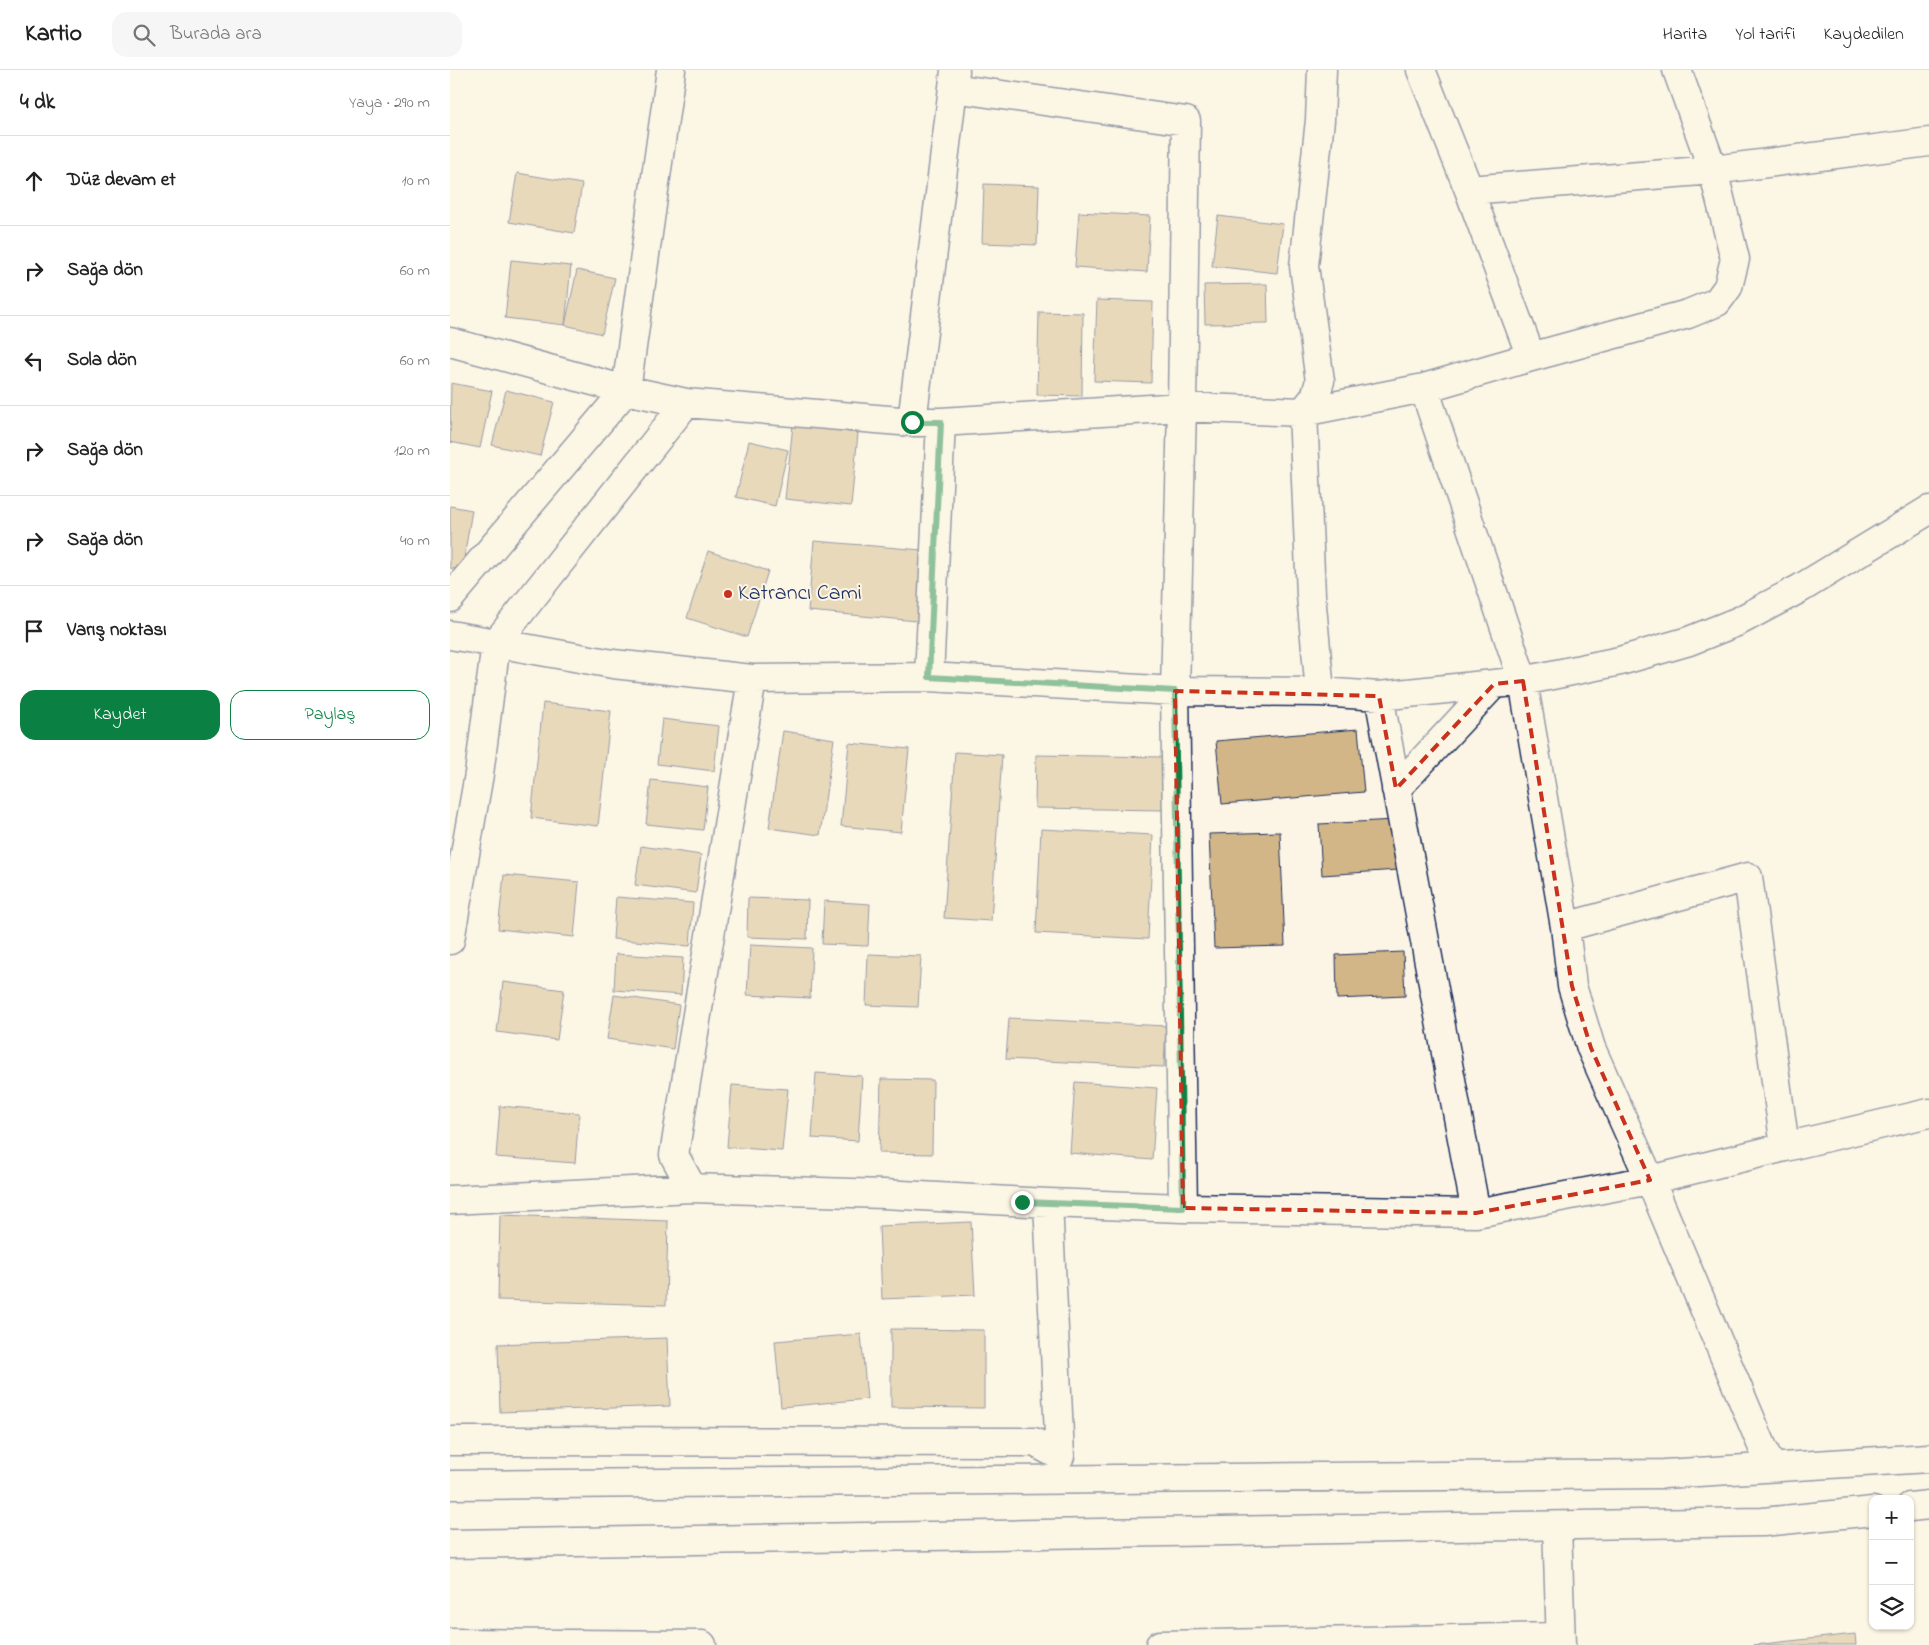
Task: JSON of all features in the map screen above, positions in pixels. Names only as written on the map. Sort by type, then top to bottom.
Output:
[{"type":"street","points":[[450,598],[626,390],[671,70]]},
{"type":"street","points":[[1320,692],[1311,595],[1303,412],[1315,397],[1320,381],[1304,266],[1320,120],[1322,70]]},
{"type":"street","points":[[1421,70],[1469,190],[1531,357]]},
{"type":"street","points":[[450,342],[626,390],[686,402],[912,422],[941,422],[1182,406],[1303,412],[1424,388],[1688,314],[1717,302],[1728,287],[1735,259],[1713,170],[1677,70]]},
{"type":"street","points":[[912,422],[954,79],[1186,121],[1175,691],[1183,1208]]},
{"type":"street","points":[[1469,190],[1713,170],[1929,142]]},
{"type":"street","points":[[1424,388],[1523,681],[1565,926],[1572,986],[1591,1048],[1650,1180],[1772,1467]]},
{"type":"street","points":[[450,940],[479,774],[496,643],[686,402]]},
{"type":"street","points":[[929,677],[941,422]]},
{"type":"street","points":[[450,635],[612,664],[752,679],[929,677],[1175,691],[1320,692],[1379,696],[1523,681],[1620,661],[1689,641],[1739,621],[1801,588],[1929,510]]},
{"type":"street","points":[[692,1188],[674,1155],[752,679]]},
{"type":"street","points":[[1396,789],[1494,684]]},
{"type":"street","points":[[1379,696],[1476,1213]]},
{"type":"street","points":[[1565,926],[1748,877],[1785,1147]]},
{"type":"street","points":[[450,1200],[692,1188],[884,1194],[1183,1208],[1476,1213],[1650,1180],[1929,1113]]},
{"type":"street","points":[[450,1441],[1034,1442],[1060,1456],[1048,1203]]},
{"type":"street","points":[[450,1486],[1664,1474],[1929,1458]]},
{"type":"street","points":[[1914,1507],[1929,1505]]},
{"type":"street","points":[[450,1544],[1763,1522],[1869,1511]]},
{"type":"street","points":[[1160,1645],[1561,1641],[1557,1526]]},
{"type":"street","points":[[450,1643],[702,1645]]},
{"type":"highlighted area","points":[[1523,681],[1572,986],[1591,1048],[1650,1180],[1476,1213],[1183,1208],[1175,691],[1379,696],[1396,789],[1494,684]]},
{"type":"building","points":[[517,173],[582,184],[574,233],[509,222]]},
{"type":"building","points":[[984,184],[1039,186],[1037,245],[982,243]]},
{"type":"building","points":[[1079,212],[1150,216],[1147,272],[1075,267]]},
{"type":"building","points":[[1218,216],[1283,224],[1277,273],[1212,266]]},
{"type":"building","points":[[511,260],[571,266],[565,325],[505,318]]},
{"type":"building","points":[[577,270],[615,278],[602,334],[565,325]]},
{"type":"building","points":[[1267,284],[1268,323],[1205,324],[1204,285]]},
{"type":"building","points":[[1097,300],[1153,302],[1151,383],[1094,381]]},
{"type":"building","points":[[1039,312],[1083,313],[1082,396],[1037,395]]},
{"type":"building","points":[[451,383],[492,391],[480,448],[450,442]]},
{"type":"building","points":[[506,390],[554,402],[540,456],[492,445]]},
{"type":"building","points":[[793,425],[858,433],[851,506],[785,499]]},
{"type":"building","points":[[749,441],[788,450],[775,506],[736,497]]},
{"type":"building","points":[[450,506],[472,510],[462,570],[450,568]]},
{"type":"building","points":[[814,541],[922,550],[917,621],[808,611]]},
{"type":"building","name":"Katrancı Cami","points":[[708,551],[768,571],[747,637],[687,618]]},
{"type":"building","points":[[543,703],[611,711],[598,826],[531,818]]},
{"type":"building","points":[[662,719],[719,726],[714,771],[657,764]]},
{"type":"building","points":[[1358,729],[1364,792],[1222,804],[1216,741]]},
{"type":"building","points":[[783,731],[834,739],[820,835],[769,828]]},
{"type":"building","points":[[849,743],[909,749],[901,832],[841,826]]},
{"type":"building","points":[[955,752],[1002,755],[991,921],[944,918]]},
{"type":"building","points":[[1036,755],[1164,757],[1163,810],[1035,808]]},
{"type":"building","points":[[651,780],[708,787],[703,830],[646,824]]},
{"type":"building","points":[[1395,820],[1398,870],[1322,875],[1319,824]]},
{"type":"building","points":[[1041,829],[1153,835],[1148,939],[1036,933]]},
{"type":"building","points":[[1280,832],[1285,946],[1214,948],[1209,834]]},
{"type":"building","points":[[641,846],[701,855],[696,893],[635,885]]},
{"type":"building","points":[[504,875],[579,882],[574,937],[498,929]]},
{"type":"building","points":[[616,897],[693,903],[690,946],[613,939]]},
{"type":"building","points":[[748,898],[808,900],[807,939],[747,937]]},
{"type":"building","points":[[824,901],[870,904],[868,946],[822,944]]},
{"type":"building","points":[[750,945],[812,948],[810,998],[747,995]]},
{"type":"building","points":[[1403,952],[1405,996],[1337,999],[1336,955]]},
{"type":"building","points":[[616,954],[683,958],[681,995],[614,990]]},
{"type":"building","points":[[868,954],[921,956],[918,1007],[866,1005]]},
{"type":"building","points":[[503,982],[564,990],[557,1040],[497,1032]]},
{"type":"building","points":[[614,995],[679,1005],[673,1049],[607,1039]]},
{"type":"building","points":[[1009,1018],[1166,1026],[1164,1067],[1006,1059]]},
{"type":"building","points":[[816,1073],[862,1076],[858,1141],[812,1138]]},
{"type":"building","points":[[881,1079],[933,1080],[932,1154],[879,1153]]},
{"type":"building","points":[[1075,1082],[1157,1088],[1152,1160],[1070,1153]]},
{"type":"building","points":[[732,1085],[788,1089],[782,1151],[727,1147]]},
{"type":"building","points":[[500,1106],[579,1113],[575,1163],[496,1157]]},
{"type":"building","points":[[500,1215],[668,1221],[666,1305],[498,1300]]},
{"type":"building","points":[[971,1222],[975,1295],[882,1299],[879,1226]]},
{"type":"building","points":[[891,1329],[984,1330],[984,1408],[891,1407]]},
{"type":"building","points":[[861,1334],[867,1399],[781,1407],[775,1341]]},
{"type":"building","points":[[667,1338],[670,1406],[500,1412],[498,1344]]},
{"type":"building","points":[[1855,1634],[1856,1645],[1753,1645]]},
{"type":"place","name":"Katrancı Cami","points":[[728,594]]},
{"type":"route","points":[[912,422],[941,422],[929,677],[1175,691],[1183,1208],[1022,1202]]}]
